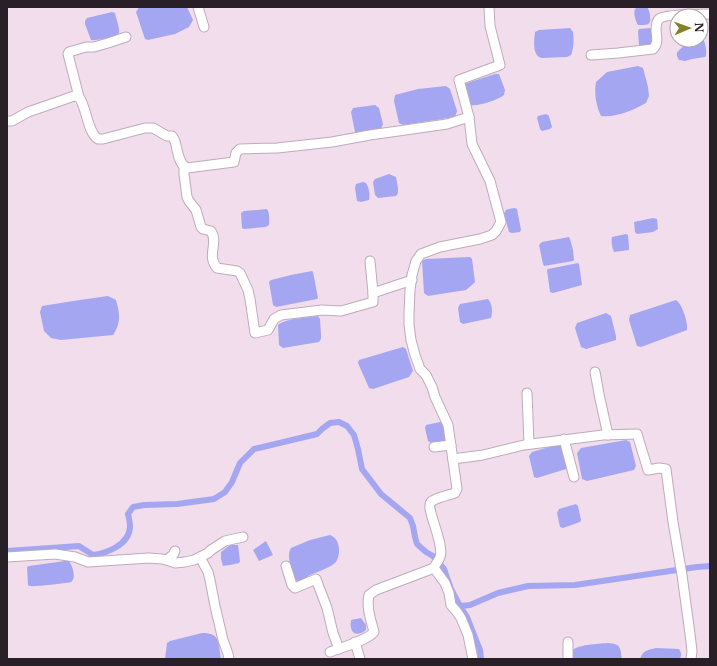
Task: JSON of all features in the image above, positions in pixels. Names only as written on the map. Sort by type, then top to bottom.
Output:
[{"type":"street","points":[[198,7],[204,27]]},
{"type":"street","points":[[286,566],[292,585],[295,588],[316,579],[327,608],[334,633],[334,651],[372,635],[374,632],[368,607],[369,595],[376,590],[434,568],[440,557],[439,539],[429,505],[432,501],[455,493],[457,489],[448,425],[435,397],[432,386],[426,375],[420,369],[411,340],[409,325],[410,290],[416,261],[420,254],[492,235],[501,222],[490,180],[472,144],[469,117],[459,80],[500,65],[490,26],[489,7]]},
{"type":"street","points":[[591,55],[653,49],[657,42],[656,26],[660,18],[668,16],[710,14]]},
{"type":"street","points":[[126,37],[94,47],[86,47],[69,52],[68,54],[78,97],[84,106],[93,135],[98,139],[103,139],[145,128],[153,128],[167,136],[172,136],[174,138],[181,163],[184,167],[187,197],[196,210],[201,227],[211,231],[214,236],[212,250],[213,262],[217,268],[237,271],[240,273],[248,290],[255,333],[268,330],[274,319],[281,315],[322,310],[341,311],[373,302],[370,261]]},
{"type":"street","points":[[7,121],[12,121],[28,112],[56,102],[74,96],[78,97]]},
{"type":"street","points":[[184,167],[194,168],[234,162],[236,153],[240,149],[277,148],[332,142],[447,124],[469,117]]},
{"type":"street","points":[[373,293],[412,280]]},
{"type":"street","points":[[595,372],[608,435]]},
{"type":"street","points":[[527,394],[529,444]]},
{"type":"street","points":[[452,459],[483,455],[529,444],[564,439],[637,434],[648,470],[659,468],[666,469],[690,634],[692,651],[691,659]]},
{"type":"street","points":[[564,439],[574,476]]},
{"type":"street","points":[[434,447],[451,445]]},
{"type":"street","points":[[7,556],[55,554],[75,557],[88,562],[149,558],[185,562],[208,554],[211,550],[225,541],[243,537]]},
{"type":"street","points":[[170,561],[170,558],[175,551]]},
{"type":"street","points":[[200,557],[208,572],[223,640],[229,659]]},
{"type":"street","points":[[434,568],[449,593],[451,605],[461,618],[468,635],[473,659]]},
{"type":"street","points":[[356,642],[360,659]]},
{"type":"street","points":[[568,642],[568,659]]},
{"type":"water","points":[[139,7],[187,7],[193,20],[189,27],[175,34],[148,40],[145,39],[136,12]]},
{"type":"water","points":[[647,7],[650,13],[650,22],[643,25],[638,25],[634,12],[635,9]]},
{"type":"water","points":[[112,12],[115,13],[119,33],[114,36],[91,40],[85,24],[87,18]]},
{"type":"water","points":[[570,28],[573,32],[574,38],[571,55],[567,57],[539,57],[534,48],[535,32],[539,30]]},
{"type":"water","points":[[651,28],[652,46],[641,47],[639,45],[639,29]]},
{"type":"water","points":[[681,48],[706,48],[706,56],[685,61],[679,60],[678,52]]},
{"type":"water","points":[[638,66],[643,68],[648,87],[649,96],[646,103],[624,113],[612,116],[601,116],[596,99],[596,82],[607,72]]},
{"type":"water","points":[[499,74],[505,90],[504,95],[487,103],[469,105],[464,85]]},
{"type":"water","points":[[446,86],[450,89],[457,111],[455,117],[403,125],[399,123],[394,101],[395,95],[418,89]]},
{"type":"water","points":[[375,105],[379,108],[383,124],[381,129],[358,134],[355,132],[351,112],[353,108]]},
{"type":"water","points":[[546,114],[549,116],[552,127],[542,131],[537,118],[538,116]]},
{"type":"water","points":[[389,174],[396,177],[398,193],[396,196],[378,198],[375,195],[373,182],[375,179]]},
{"type":"water","points":[[363,182],[366,183],[368,187],[369,200],[361,202],[357,201],[355,188],[356,184]]},
{"type":"water","points":[[267,209],[269,215],[269,225],[266,227],[242,228],[241,213],[244,211]]},
{"type":"water","points":[[517,209],[521,230],[520,232],[512,233],[509,232],[504,214],[507,210]]},
{"type":"water","points":[[653,218],[657,219],[658,229],[653,232],[637,234],[635,232],[634,222]]},
{"type":"water","points":[[626,234],[628,235],[629,250],[614,252],[612,237]]},
{"type":"water","points":[[569,237],[574,260],[544,266],[539,245],[542,242]]},
{"type":"water","points":[[470,257],[472,259],[475,282],[466,290],[428,296],[424,293],[422,261],[426,259]]},
{"type":"water","points":[[578,263],[582,285],[553,293],[550,292],[547,270]]},
{"type":"water","points":[[312,271],[317,299],[276,307],[273,305],[269,282],[271,280]]},
{"type":"water","points":[[108,296],[116,300],[119,314],[119,322],[113,335],[61,340],[51,338],[44,331],[40,312],[42,306]]},
{"type":"water","points":[[488,299],[492,308],[491,318],[463,324],[460,322],[458,308],[460,304]]},
{"type":"water","points":[[676,300],[680,305],[687,322],[687,330],[641,347],[637,346],[629,320],[630,315]]},
{"type":"water","points":[[606,313],[611,316],[616,340],[586,349],[581,347],[575,328],[577,323]]},
{"type":"water","points":[[318,316],[320,319],[321,335],[319,342],[283,348],[279,345],[278,325],[286,321]]},
{"type":"water","points":[[403,347],[406,349],[413,371],[409,377],[373,389],[369,388],[358,363],[359,360]]},
{"type":"water","points":[[440,422],[443,423],[447,440],[436,443],[428,441],[425,428],[426,425]]},
{"type":"water","points":[[626,440],[630,442],[636,466],[634,470],[587,481],[582,479],[577,453],[581,448]]},
{"type":"water","points":[[559,444],[562,446],[567,465],[566,469],[537,478],[534,477],[529,456],[532,452]]},
{"type":"water","points":[[576,504],[578,506],[581,520],[580,522],[563,528],[560,527],[557,513],[559,509]]},
{"type":"water","points":[[330,535],[336,539],[339,546],[339,553],[336,562],[302,580],[298,581],[293,579],[289,559],[291,548],[310,540]]},
{"type":"water","points":[[266,541],[273,555],[259,561],[253,550]]},
{"type":"water","points":[[230,545],[238,545],[240,561],[239,563],[223,566],[221,552]]},
{"type":"water","points":[[69,561],[73,568],[74,578],[71,582],[38,586],[28,585],[27,567]]},
{"type":"water","points":[[361,618],[366,625],[366,630],[356,634],[352,631],[351,620]]},
{"type":"water","points":[[202,633],[208,633],[216,637],[219,644],[221,659],[165,659],[167,643]]},
{"type":"water","points":[[608,643],[618,645],[622,659],[570,659],[570,652],[573,649],[588,645]]},
{"type":"water","points":[[656,648],[679,649],[681,654],[680,659],[640,659],[644,652]]},
{"type":"waterway","points":[[7,551],[79,546],[93,555],[111,550],[126,539],[129,533],[130,525],[128,514],[133,507],[144,505],[177,504],[214,499],[225,492],[232,482],[240,463],[254,449],[317,434],[330,423],[339,422],[347,426],[354,435],[362,469],[381,494],[410,518],[417,544],[433,556],[444,569],[451,589],[467,617],[480,650],[481,659]]},
{"type":"waterway","points":[[460,606],[470,605],[498,593],[528,586],[575,585],[710,566]]}]
